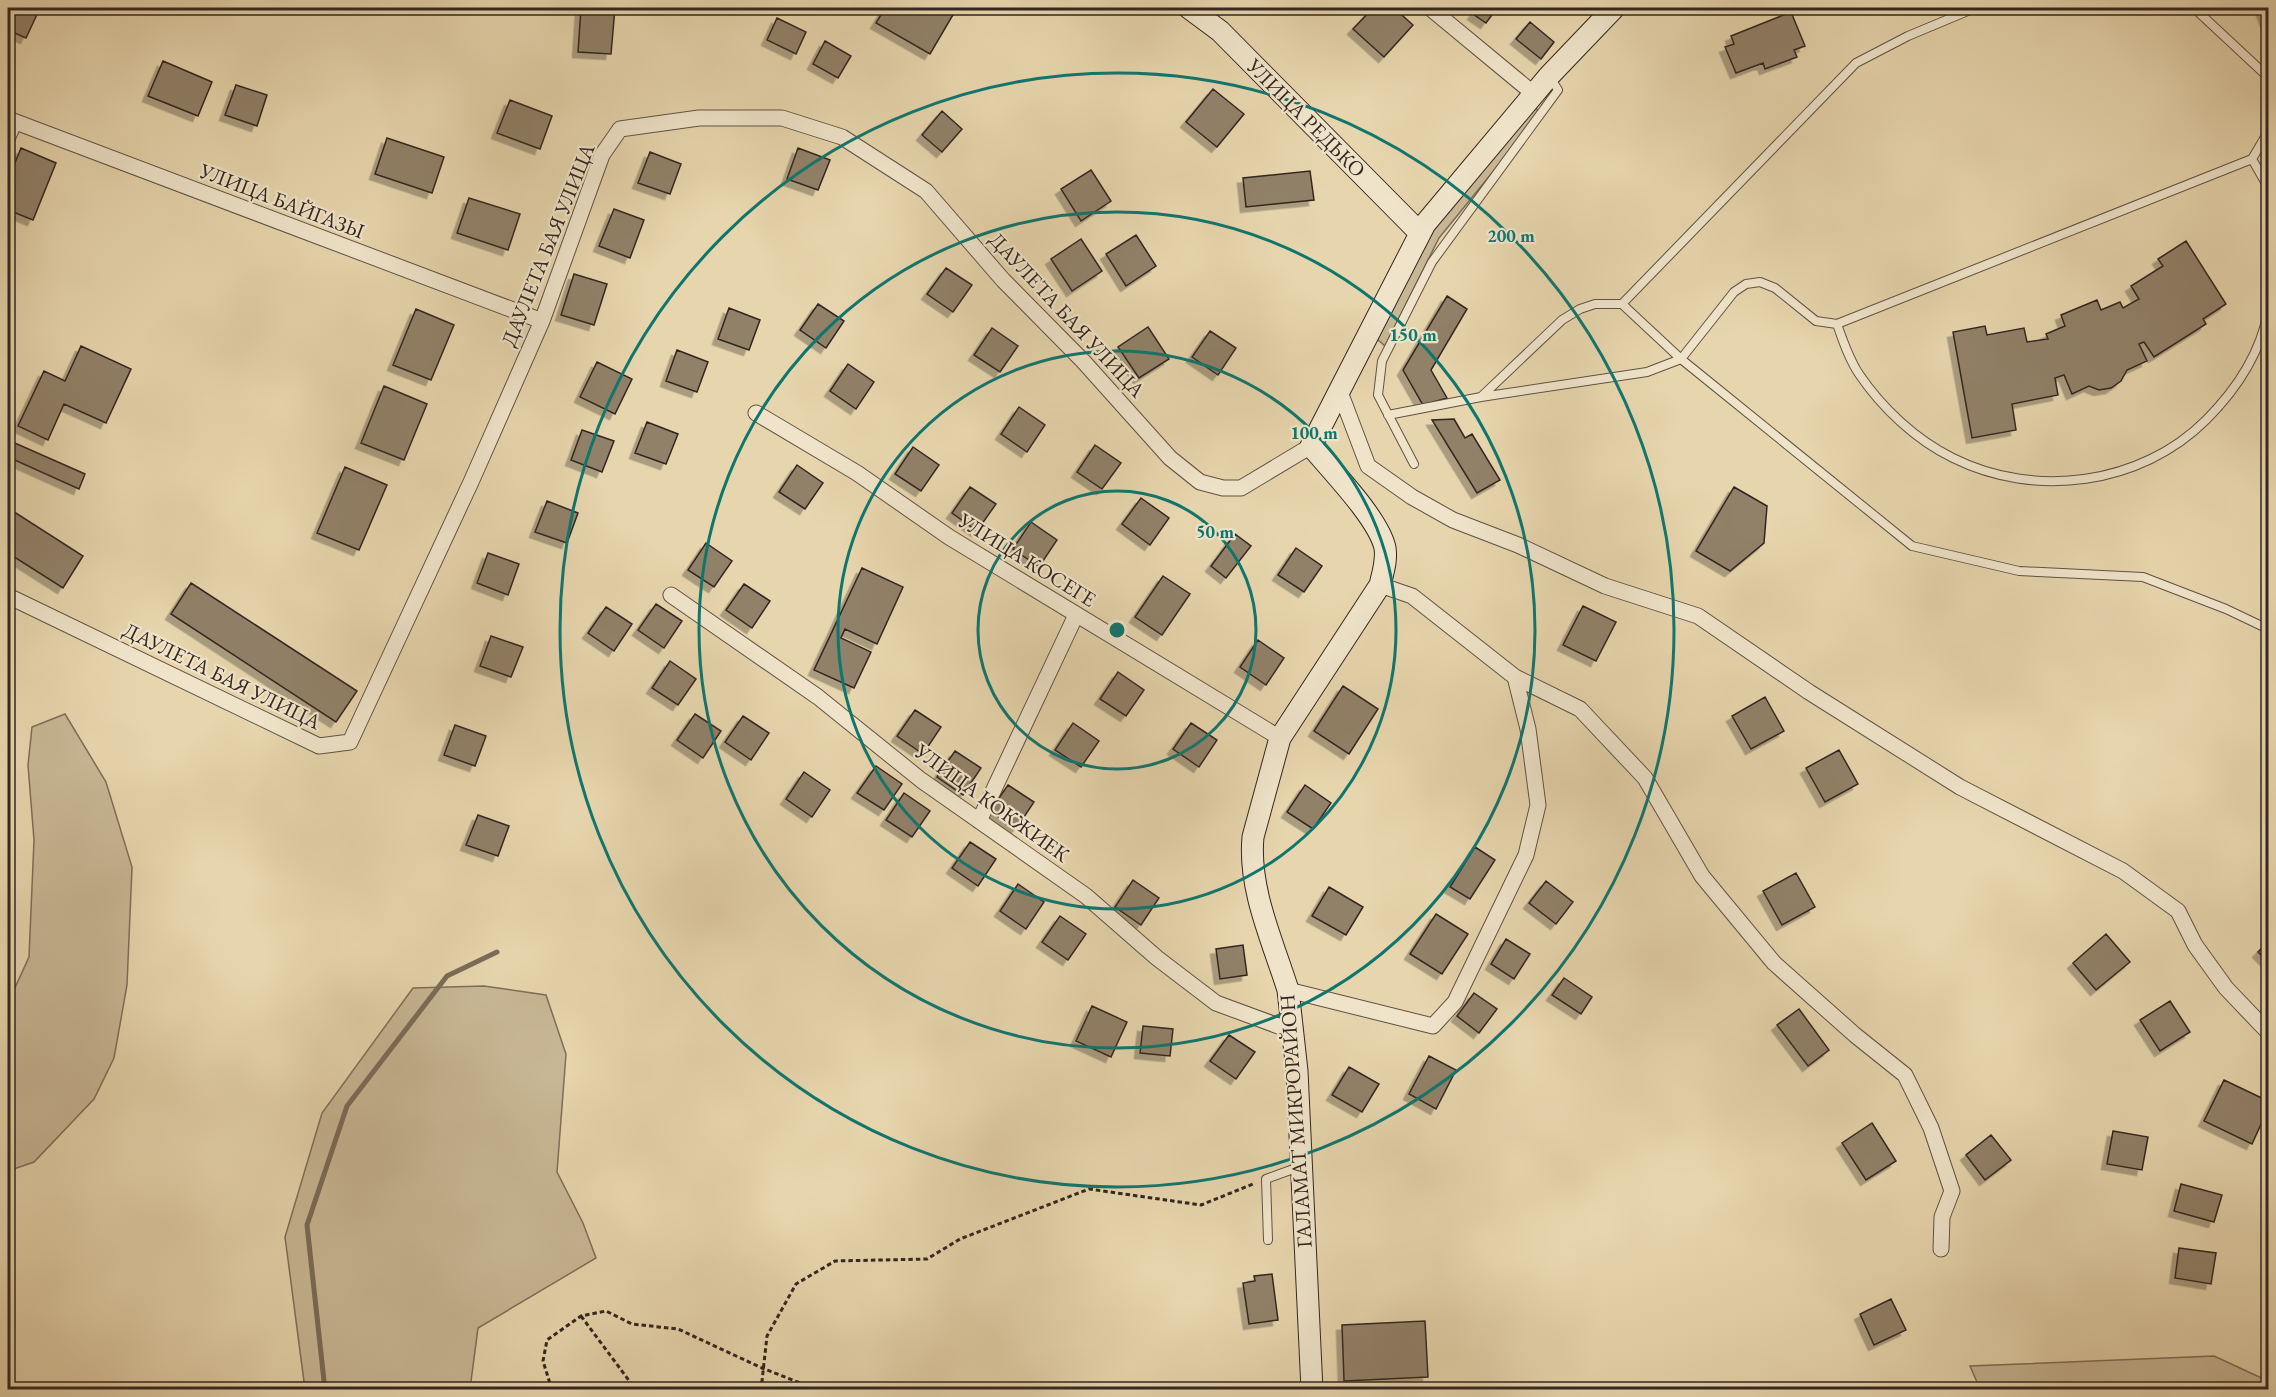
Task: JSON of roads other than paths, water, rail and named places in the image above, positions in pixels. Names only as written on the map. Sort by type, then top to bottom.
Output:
[{"type":"street","name":"УЛИЦА РЕДЬКО","points":[[1189,8],[1220,31],[1420,233]]},
{"type":"street","points":[[1430,8],[1534,94]]},
{"type":"street","points":[[1311,446],[1425,224],[1549,76],[1614,8]]},
{"type":"street","name":"ДАУЛЕТА БАЯ УЛИЦА","points":[[8,596],[319,746],[350,742],[471,482],[542,321],[602,155],[620,129],[699,118],[782,118],[842,137],[926,191],[1003,280],[1083,362],[1170,458],[1200,483],[1223,488],[1241,488],[1311,446]]},
{"type":"street","name":"УЛИЦА БАЙГАЗЫ","points":[[13,121],[542,321]]},
{"type":"street","points":[[1340,392],[1368,466],[1412,497],[1454,520],[1518,545],[1605,586],[1698,616],[1809,692],[1960,788],[2123,871],[2178,911],[2194,945],[2226,988],[2268,1032]]},
{"type":"street","name":"УЛИЦА КОСЕГЕ","points":[[756,413],[857,472],[949,537],[1280,738]]},
{"type":"street","name":"ГАЛАМАТ МИКРОРАЙОН","points":[[1311,446],[1369,517],[1379,533],[1386,563],[1380,585],[1280,738],[1253,837],[1252,853],[1257,893],[1288,990],[1297,1071],[1312,1389]]},
{"type":"street","points":[[1380,585],[1412,596],[1515,677],[1580,709],[1645,778],[1702,876],[1774,963],[1855,1035],[1905,1075],[1931,1128],[1952,1191],[1942,1217],[1941,1249]]},
{"type":"street","name":"УЛИЦА КОКЖИЕК","points":[[671,596],[818,697],[921,780],[1086,896],[1156,958],[1216,1003],[1292,1031]]},
{"type":"street","points":[[979,821],[1076,615]]},
{"type":"street","points":[[1288,990],[1433,1026],[1455,1002],[1526,855],[1538,805],[1528,729],[1515,677]]},
{"type":"lane","points":[[1622,304],[1856,63],[1908,36],[1975,8]]},
{"type":"lane","points":[[2191,8],[2194,8],[2268,77]]},
{"type":"lane","points":[[1414,464],[1378,395],[1382,361],[1432,262],[1558,90],[1549,76]]},
{"type":"lane","points":[[8,145],[13,121]]},
{"type":"lane","points":[[1388,415],[1481,397],[1647,372],[1681,359],[1734,292],[1746,284],[1760,282],[1775,288],[1816,321],[1837,324],[2252,159],[2268,132]]},
{"type":"lane","points":[[2252,159],[2268,187]]},
{"type":"lane","points":[[1481,397],[1562,320],[1580,309],[1595,304],[1622,304],[1681,359],[1912,546],[2019,571],[2143,577],[2226,609],[2268,629]]},
{"type":"lane","points":[[1837,324],[1859,373],[1886,406],[1917,436],[1953,458],[1993,474],[2035,482],[2078,481],[2120,472],[2159,455],[2194,432],[2225,402],[2248,366],[2265,327],[2268,312]]},
{"type":"lane","points":[[1268,1240],[1266,1179],[1300,1166]]},
{"type":"waterway","points":[[325,1390],[307,1225],[347,1106],[447,976],[497,952]]}]
